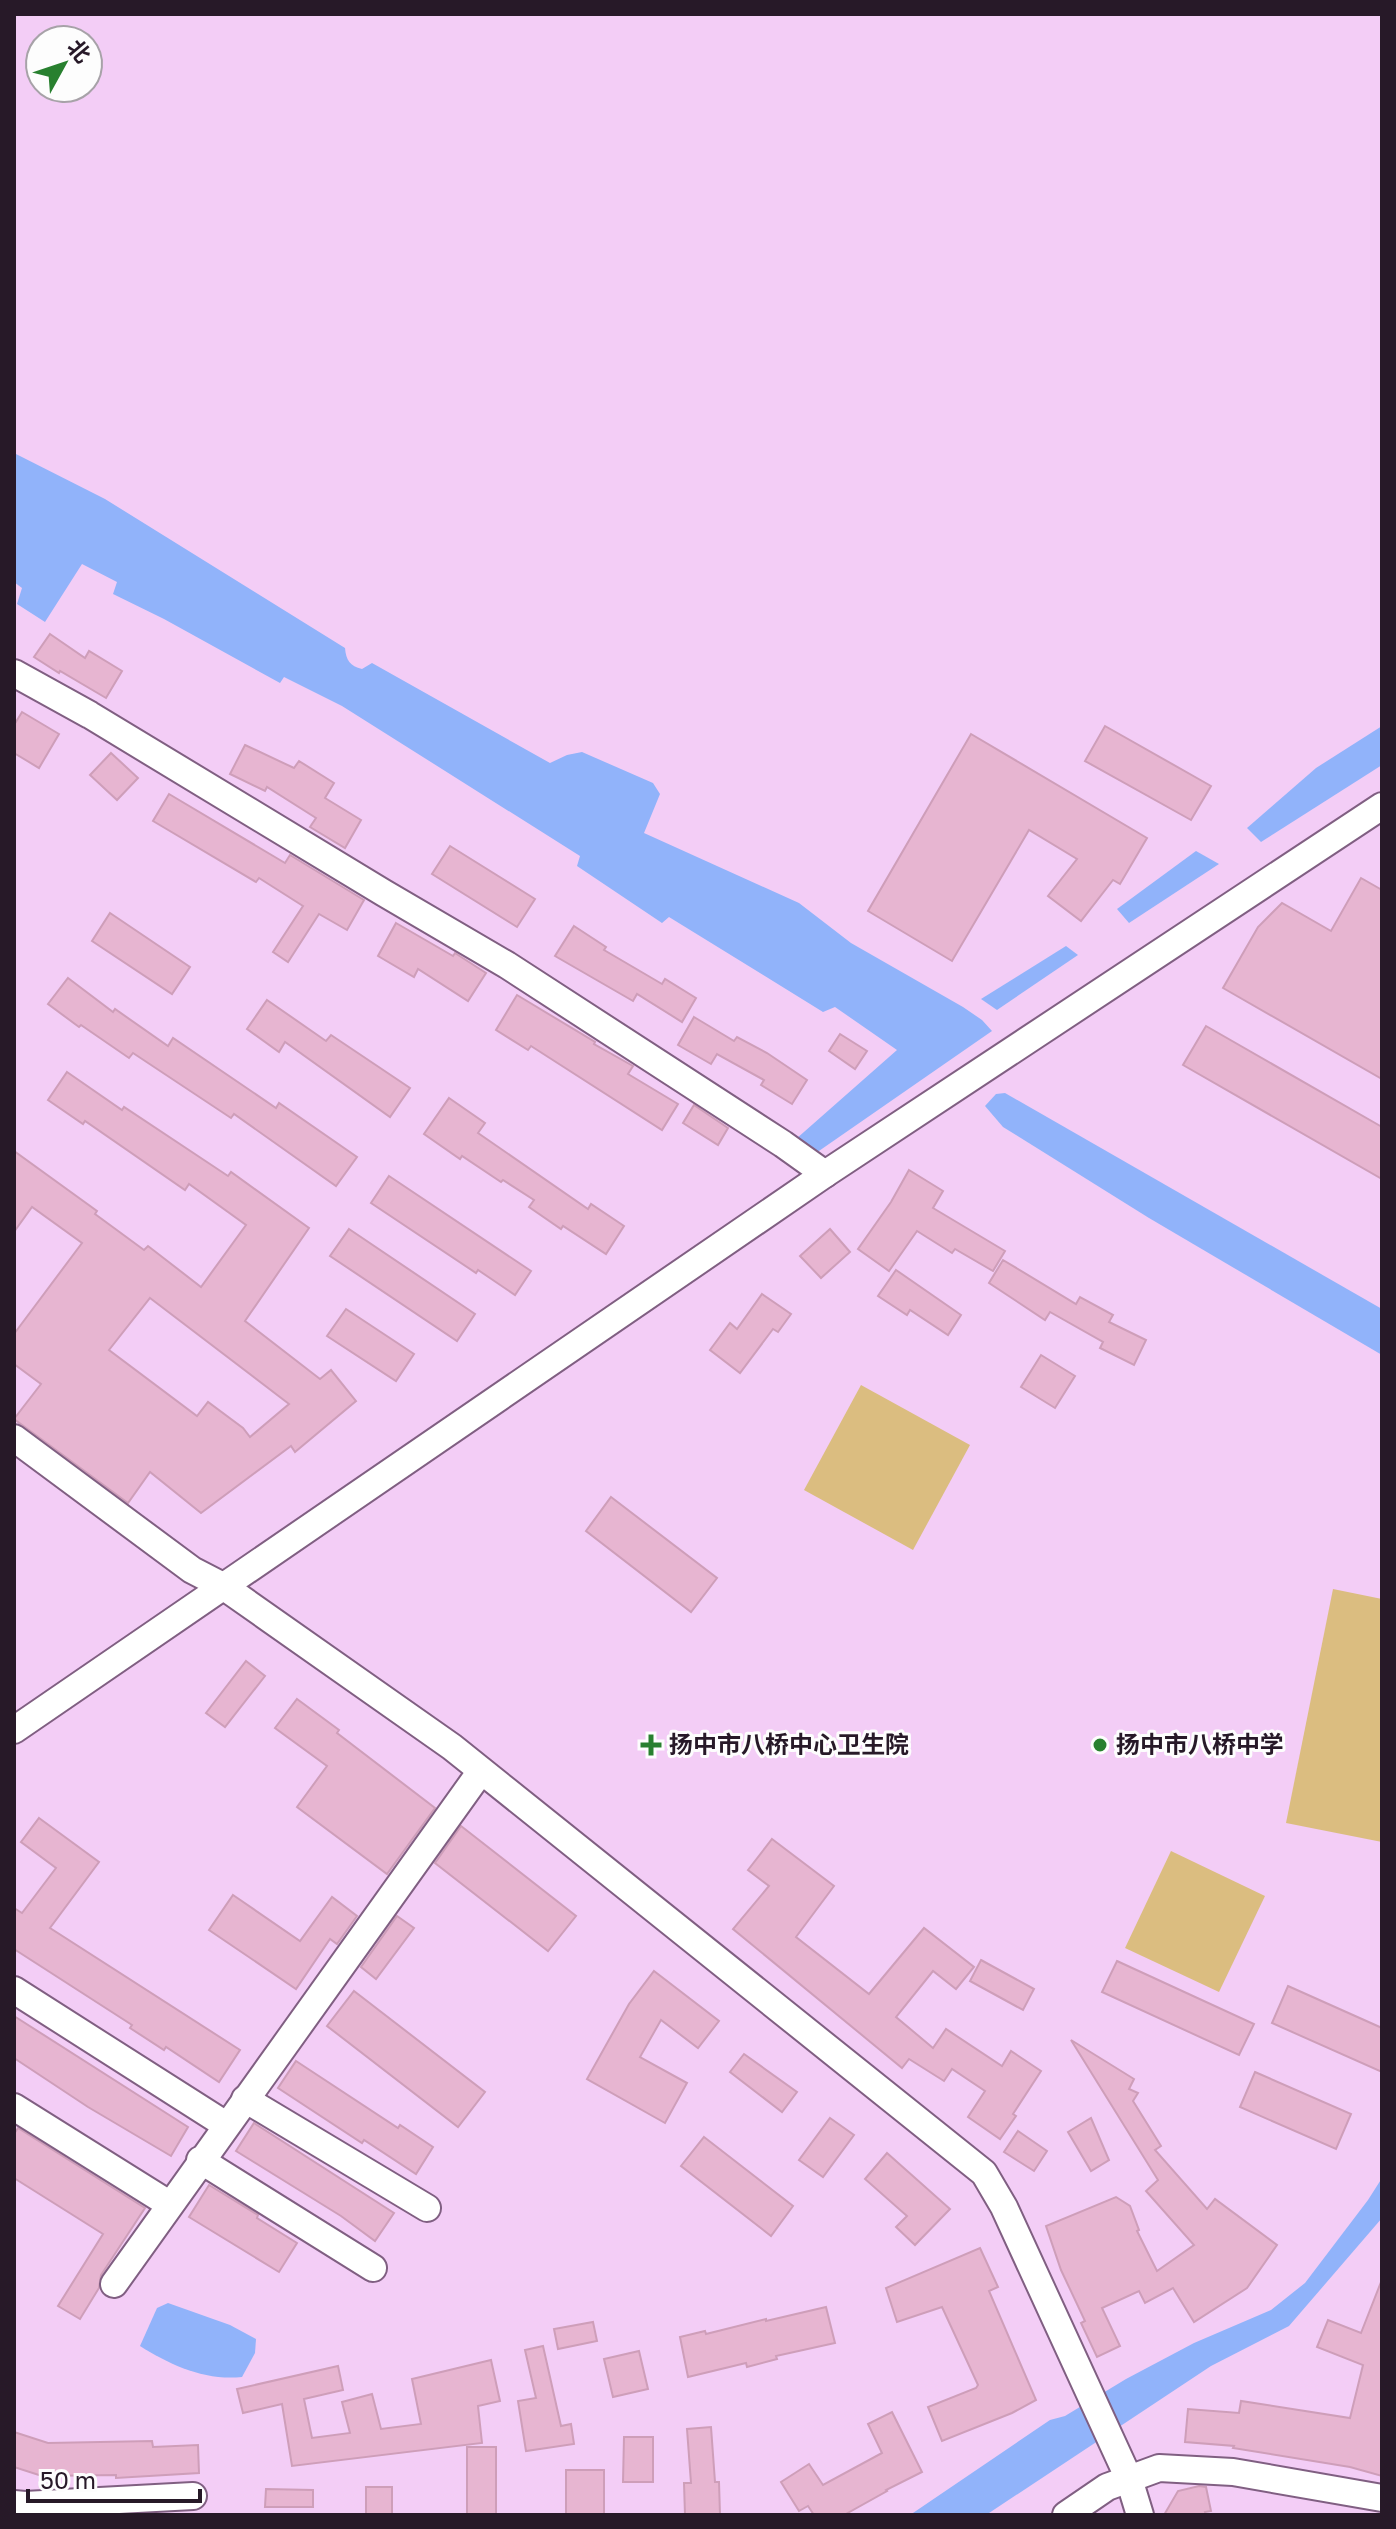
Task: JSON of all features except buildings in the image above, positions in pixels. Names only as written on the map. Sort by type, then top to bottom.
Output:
[{"type":"street","points":[[14,673],[90,715],[507,965],[825,1174]]},
{"type":"street","points":[[14,1730],[825,1174],[1382,806]]},
{"type":"street","points":[[14,1438],[192,1570],[223,1586],[452,1747],[984,2173],[1004,2207],[1129,2479],[1140,2515]]},
{"type":"street","points":[[114,2284],[481,1771]]},
{"type":"street","points":[[14,1990],[226,2125]]},
{"type":"street","points":[[245,2099],[427,2208]]},
{"type":"street","points":[[14,2107],[169,2204]]},
{"type":"street","points":[[200,2160],[373,2268]]},
{"type":"street","points":[[1066,2515],[1107,2487],[1159,2468],[1233,2472],[1382,2498]]},
{"type":"street","points":[[14,2504],[193,2496]]},
{"type":"shaded area","points":[[861,1385],[970,1445],[913,1550],[804,1490]]},
{"type":"shaded area","points":[[1333,1589],[1382,1599],[1382,1842],[1286,1823]]},
{"type":"shaded area","points":[[1171,1851],[1265,1896],[1219,1992],[1125,1948]]},
{"type":"water","points":[[14,453],[105,499],[345,648],[354,666],[362,669],[372,663],[550,763],[582,752],[653,783],[660,794],[644,833],[799,903],[851,943],[963,1007],[992,1031],[816,1153],[796,1139],[897,1050],[835,1007],[823,1012],[669,917],[662,923],[577,866],[580,856],[342,706],[284,677],[280,683],[113,594],[117,582],[82,564],[45,622],[17,604],[22,588],[14,582]]},
{"type":"water","points":[[1382,726],[1382,765],[1261,842],[1247,828],[1316,768]]},
{"type":"water","points":[[1196,851],[1219,864],[1129,923],[1117,909]]},
{"type":"water","points":[[1066,946],[1078,955],[997,1010],[981,999]]},
{"type":"water","points":[[1005,1093],[1382,1309],[1382,1355],[1149,1218],[1003,1127],[985,1106],[996,1094]]},
{"type":"water","points":[[1382,2178],[1382,2218],[1289,2326],[1211,2366],[986,2515],[910,2515],[1050,2420],[1065,2416],[1194,2343],[1271,2310],[1305,2283]]},
{"type":"water","points":[[168,2303],[230,2325],[256,2339],[255,2353],[242,2377],[201,2374],[140,2346],[157,2308]]},
{"type":"place","name":"扬中市八桥中心卫生院","points":[[651,1745]]},
{"type":"place","name":"扬中市八桥中学","points":[[1100,1745]]}]
